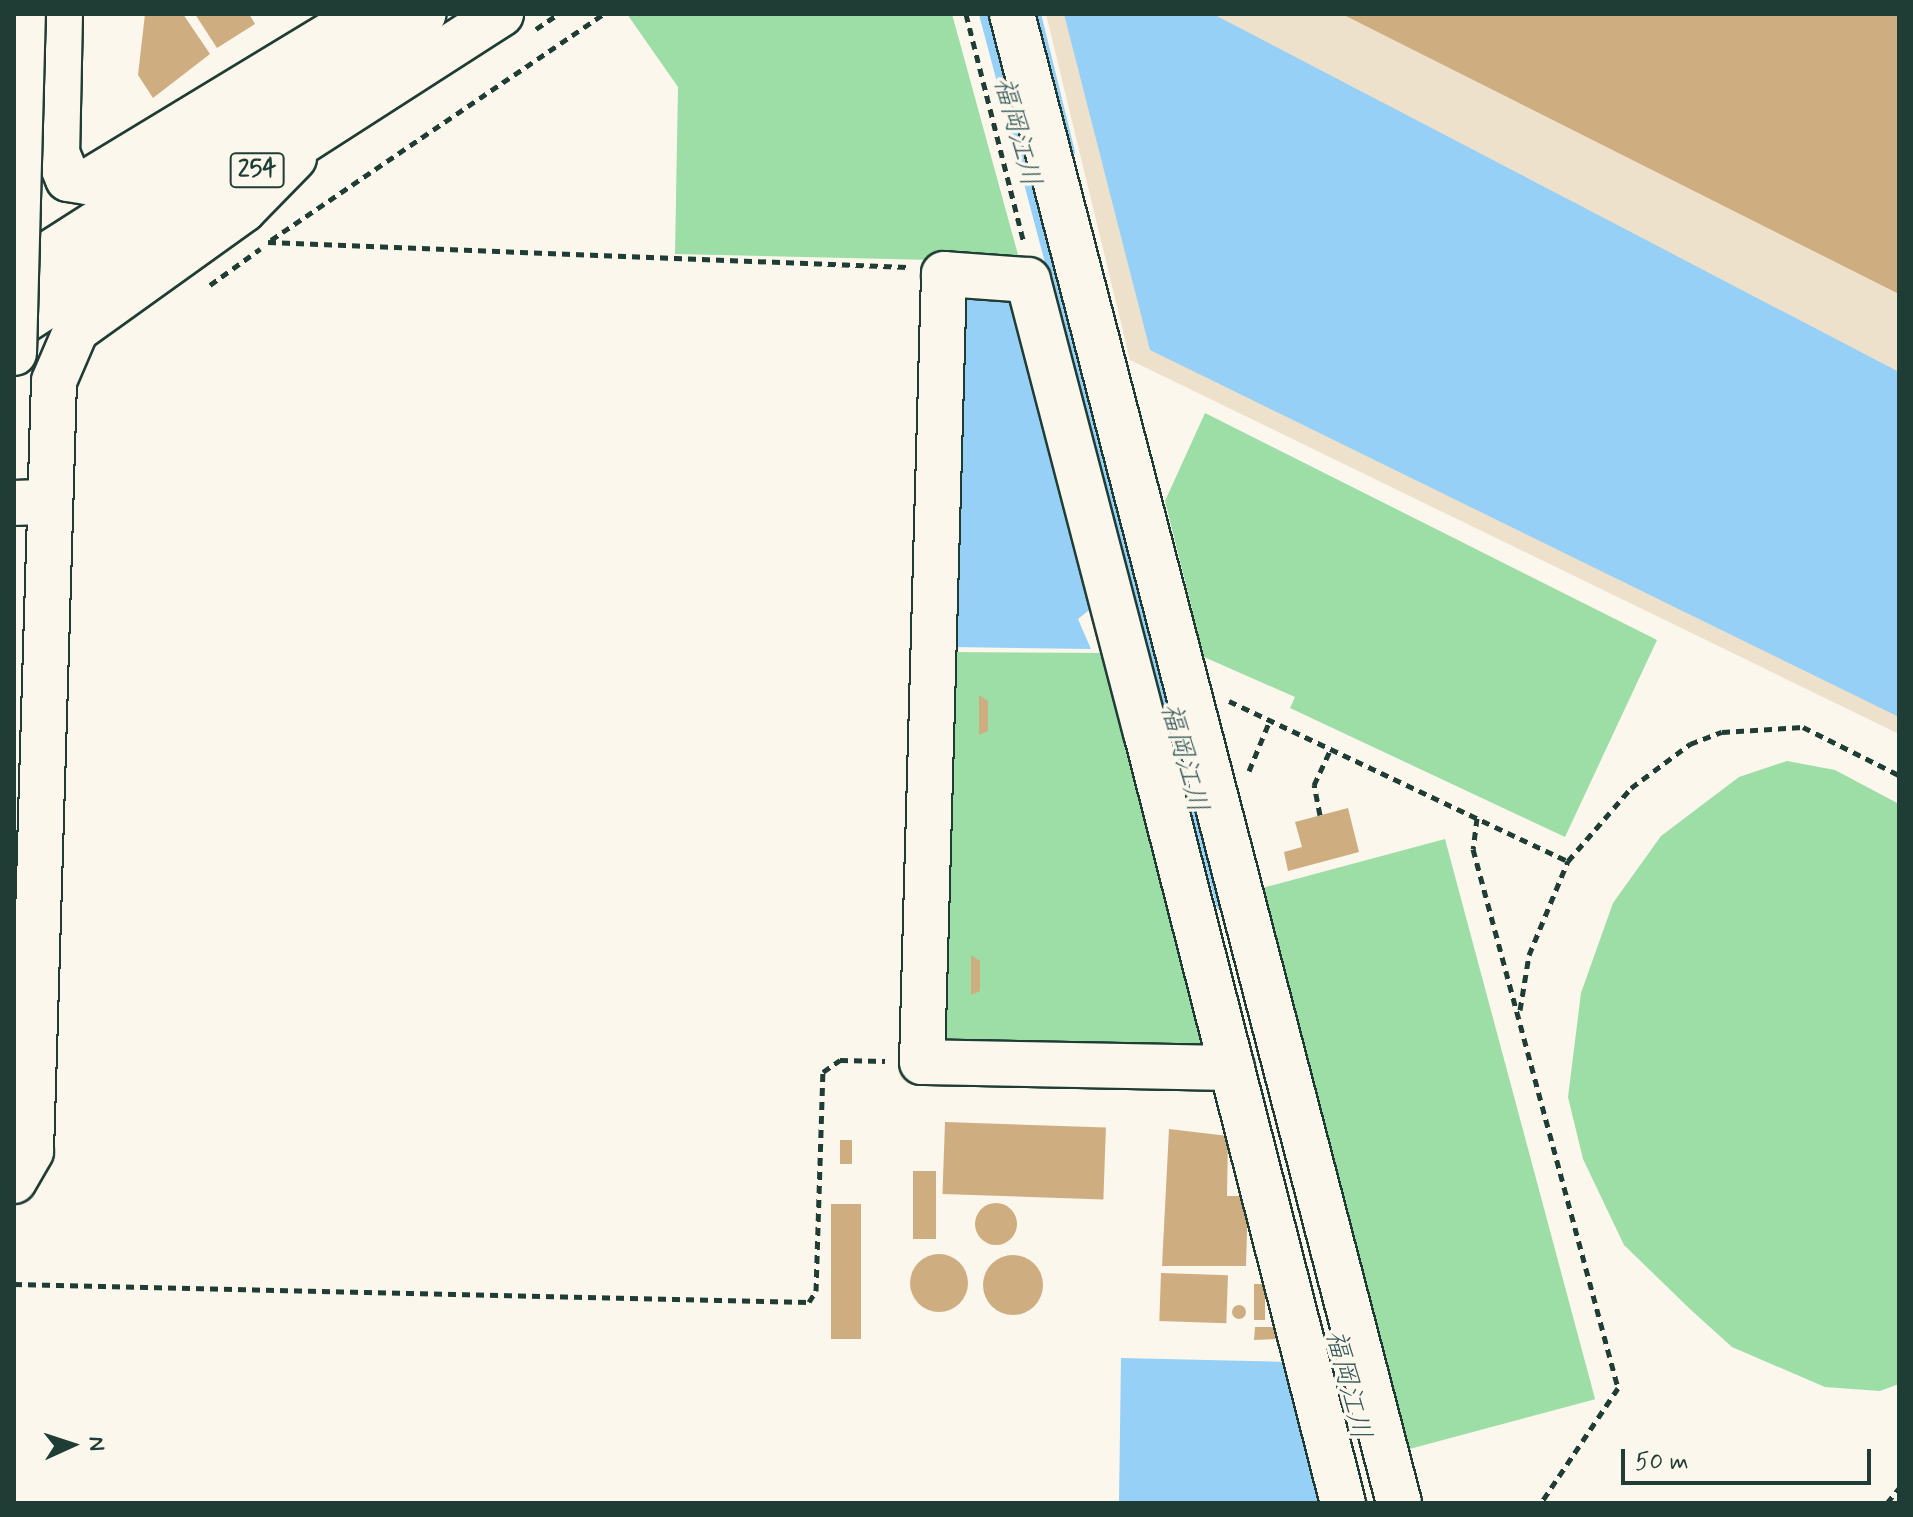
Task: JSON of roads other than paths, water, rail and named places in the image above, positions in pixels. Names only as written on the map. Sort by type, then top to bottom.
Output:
[{"type":"main road","points":[[14,353],[23,14]]},
{"type":"main road","points":[[60,14],[59,164],[73,181],[97,181],[364,14]]},
{"type":"main road","name":"254","points":[[14,276],[423,14]]},
{"type":"main road","name":"254","points":[[14,327],[501,14]]},
{"type":"main road","points":[[1012,14],[1399,1503]]},
{"type":"main road","points":[[14,106],[58,107]]},
{"type":"main road","points":[[14,1181],[31,1151],[32,502],[54,381],[76,330],[243,210],[324,128]]},
{"type":"main road","points":[[1232,1068],[922,1062],[944,274],[1028,280],[1232,1068],[1343,1503]]},
{"type":"water","points":[[1064,14],[1213,14],[1899,372],[1899,717],[1150,350]]},
{"type":"water","points":[[975,290],[1019,300],[1098,603],[1078,619],[1091,649],[950,647],[958,308]]},
{"type":"water","points":[[1121,1358],[1288,1362],[1325,1503],[1119,1503]]},
{"type":"waterway","name":"福岡江川","points":[[984,14],[1221,905]]},
{"type":"waterway","points":[[1036,14],[1070,152]]}]
